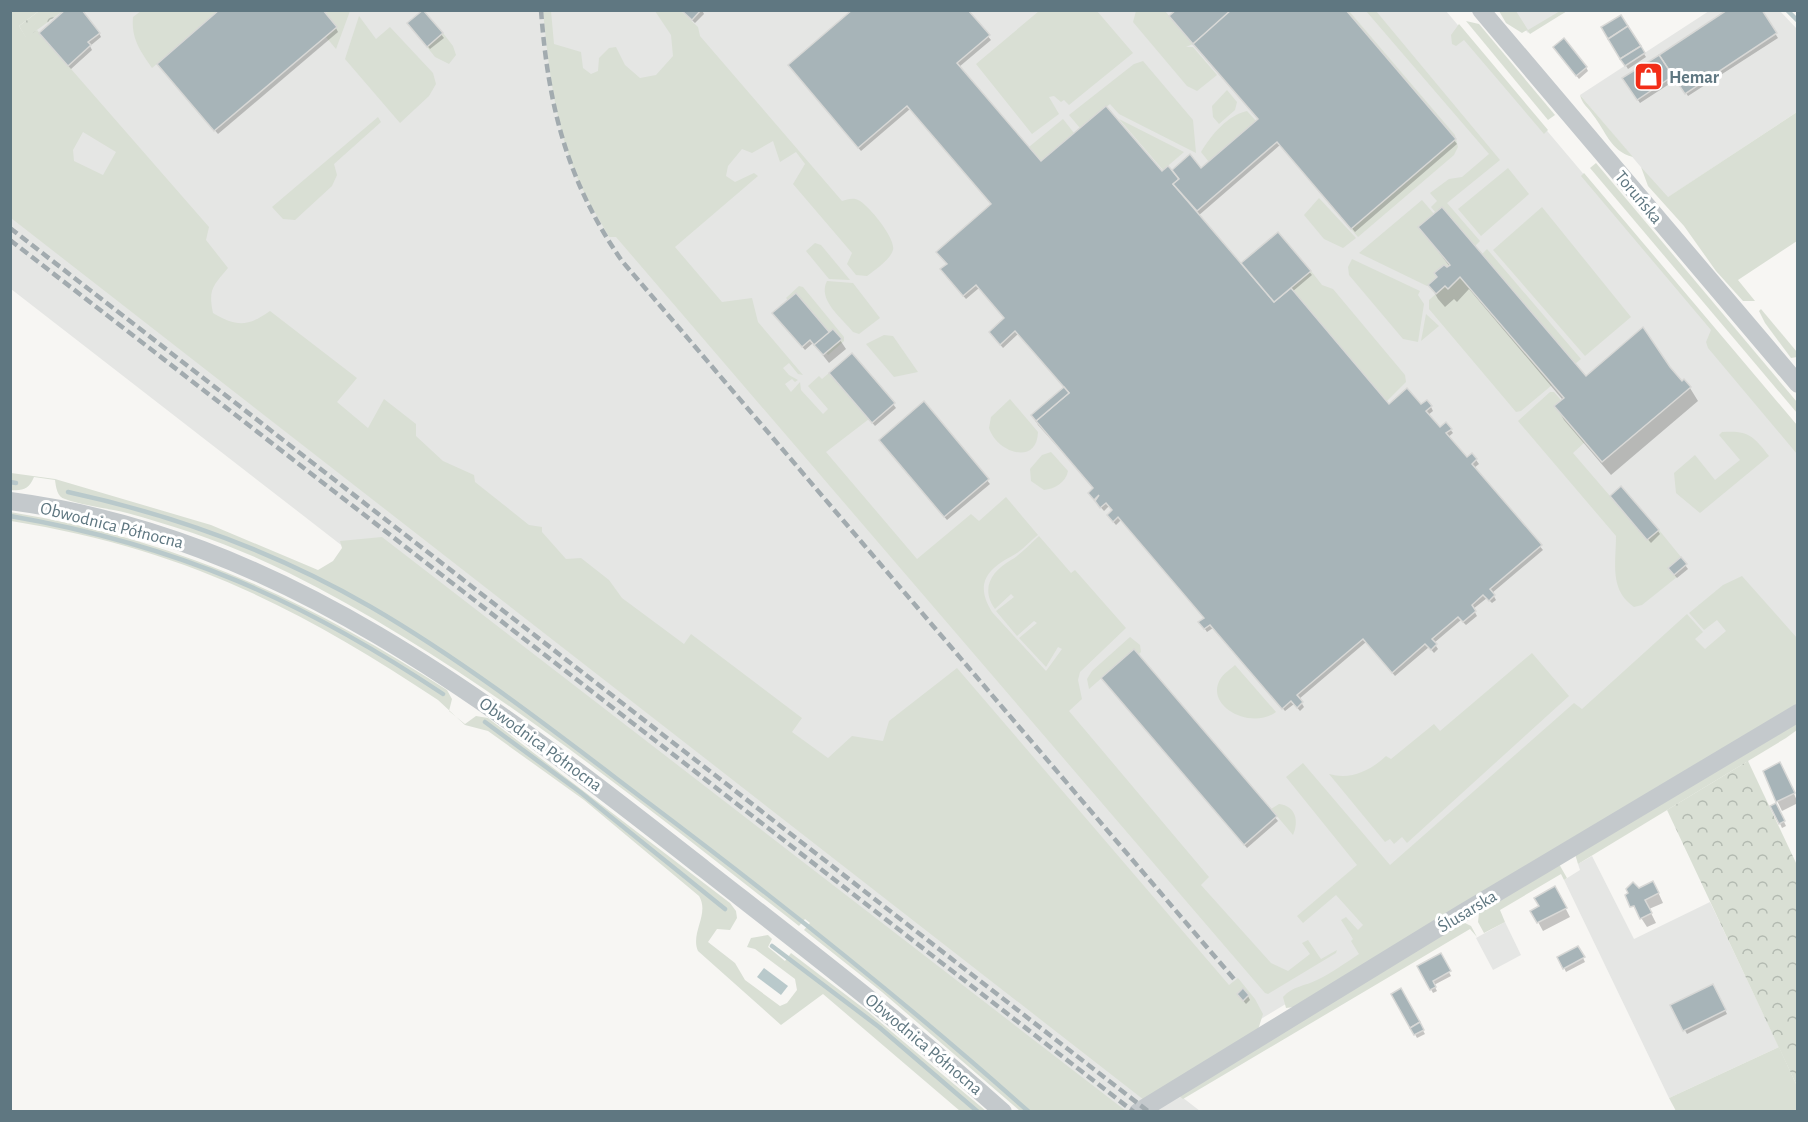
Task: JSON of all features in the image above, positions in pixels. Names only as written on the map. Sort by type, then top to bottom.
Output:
[{"type":"street","name":"Toruńska","points":[[1481,10],[1797,384]]},
{"type":"street","name":"Obwodnica Północna","points":[[10,501],[90,516],[188,544],[278,580],[398,645],[494,709],[610,795],[880,1006],[1003,1112]]},
{"type":"street","name":"Ślusarska","points":[[1138,1112],[1461,914],[1797,713]]},
{"type":"shaded area","points":[[62,10],[1446,11],[1797,427],[1797,695],[1160,1080],[1200,1111],[1078,1111],[692,817],[11,289],[10,49]]},
{"type":"shaded area","points":[[1509,11],[1567,11],[1528,33]]},
{"type":"shaded area","points":[[1709,11],[1780,11],[1797,29],[1797,112],[1667,198],[1580,95]]},
{"type":"shaded area","points":[[1592,856],[1634,939],[1710,902],[1779,1047],[1669,1098],[1564,880],[1580,870],[1578,864]]},
{"type":"shaded area","points":[[1505,922],[1521,955],[1493,970],[1476,938]]},
{"type":"shaded area","points":[[764,968],[788,986],[781,995],[757,977]]},
{"type":"green space","points":[[10,11],[39,11],[19,26],[26,37],[37,30],[209,227],[206,240],[228,268],[213,288],[211,298],[213,313],[229,321],[242,323],[255,320],[270,311],[357,378],[337,402],[368,428],[384,399],[416,424],[416,436],[443,461],[474,475],[475,482],[529,525],[542,527],[542,532],[566,559],[581,558],[609,580],[622,598],[684,644],[691,634],[802,718],[792,732],[828,758],[852,736],[883,741],[889,721],[957,668],[1229,985],[1238,978],[1255,999],[1263,1014],[1257,1033],[1144,1100],[11,218]],"holes":[[[83,132],[116,152],[103,175],[74,161],[73,150]]]},
{"type":"green space","points":[[39,11],[63,11],[26,38],[19,26]]},
{"type":"green space","points":[[141,11],[219,11],[152,68],[140,50],[133,31],[133,17]]},
{"type":"green space","points":[[350,11],[336,49],[326,37],[337,27],[325,13]]},
{"type":"green space","points":[[543,11],[551,11],[554,44],[581,52],[583,68],[591,74],[598,71],[599,58],[609,48],[616,47],[625,65],[640,78],[656,75],[673,56],[671,35],[655,11],[681,11],[698,27],[700,36],[842,201],[858,200],[876,216],[891,239],[893,250],[886,261],[867,276],[856,275],[847,264],[852,253],[793,184],[805,164],[796,152],[780,162],[773,141],[752,153],[742,149],[728,166],[726,176],[735,182],[754,173],[758,176],[675,247],[722,302],[752,298],[758,322],[803,375],[798,374],[789,363],[783,368],[798,380],[795,382],[792,379],[785,384],[791,392],[800,382],[801,390],[823,414],[828,409],[808,386],[819,376],[822,379],[829,373],[869,419],[826,452],[917,559],[971,514],[979,521],[1006,497],[1038,535],[990,572],[984,585],[984,593],[992,612],[1046,671],[1062,649],[1058,647],[1046,667],[1019,638],[1037,623],[1034,621],[1017,636],[996,611],[1014,597],[1011,594],[995,609],[988,594],[988,587],[998,569],[1039,536],[1071,573],[1075,570],[1126,628],[1080,672],[1078,680],[1082,699],[1069,711],[1209,877],[1201,885],[1271,963],[1288,971],[1310,954],[1302,943],[1308,940],[1321,959],[1337,950],[1336,953],[1268,994],[1265,993],[616,237],[609,237],[574,171],[560,126],[551,80]]},
{"type":"green space","points":[[1039,11],[1097,11],[1133,53],[1069,105],[1054,96],[1049,97],[1059,114],[1032,134],[976,64]]},
{"type":"green space","points":[[1136,11],[1165,11],[1193,44],[1186,47],[1193,47],[1217,75],[1197,91],[1187,86],[1133,22]]},
{"type":"green space","points":[[1346,11],[1349,11],[1455,135],[1458,147],[1454,155],[1358,237],[1351,229],[1455,139]]},
{"type":"green space","points":[[1366,11],[1376,11],[1500,160],[1447,203],[1480,241],[1475,246],[1436,213],[1431,207],[1437,201],[1430,193],[1449,179],[1462,177],[1489,154]]},
{"type":"green space","points":[[1499,11],[1516,11],[1528,30],[1560,11],[1567,11],[1530,34],[1527,30],[1522,33],[1506,23]]},
{"type":"green space","points":[[359,16],[376,39],[390,27],[433,73],[436,84],[429,96],[400,123],[345,59]]},
{"type":"green space","points":[[1466,21],[1479,24],[1555,115],[1548,120]]},
{"type":"green space","points":[[1459,24],[1548,130],[1544,134],[1464,40],[1456,46],[1452,44],[1451,35]]},
{"type":"green space","points":[[443,33],[453,46],[456,55],[449,64],[435,57],[427,47]]},
{"type":"green space","points":[[1143,61],[1193,120],[1196,153],[1119,114],[1110,104],[1080,128],[1069,115],[1134,64]]},
{"type":"green space","points":[[1227,90],[1237,102],[1235,110],[1219,124],[1213,117],[1212,106]]},
{"type":"green space","points":[[1580,95],[1633,157],[1619,150],[1609,140]]},
{"type":"green space","points":[[1247,111],[1256,121],[1209,162],[1201,152],[1210,139],[1227,121]]},
{"type":"green space","points":[[1797,112],[1797,241],[1738,280],[1755,301],[1743,301],[1716,271],[1684,226],[1648,186],[1641,167],[1668,197]]},
{"type":"green space","points":[[378,117],[381,122],[334,164],[337,175],[332,186],[295,220],[283,219],[272,207]]},
{"type":"green space","points":[[1063,119],[1074,133],[1041,161],[1029,147]]},
{"type":"green space","points":[[1119,119],[1184,152],[1163,170]]},
{"type":"green space","points":[[1596,163],[1797,402],[1797,413],[1590,168]]},
{"type":"green space","points":[[1508,168],[1529,194],[1481,236],[1458,209]]},
{"type":"green space","points":[[1584,173],[1797,425],[1797,454],[1708,348],[1706,342],[1711,330],[1581,176]]},
{"type":"green space","points":[[1319,198],[1356,238],[1343,248],[1324,239],[1304,215]]},
{"type":"green space","points":[[1422,200],[1434,214],[1419,227],[1450,265],[1447,267],[1444,265],[1435,273],[1437,277],[1427,286],[1359,253]]},
{"type":"green space","points":[[1542,207],[1631,317],[1585,356],[1493,250]]},
{"type":"green space","points":[[815,243],[821,245],[850,280],[829,279],[806,251]]},
{"type":"green space","points":[[1487,249],[1581,359],[1575,364],[1482,254]]},
{"type":"green space","points":[[1352,259],[1420,291],[1418,295],[1424,304],[1418,342],[1403,339],[1349,275],[1348,267]]},
{"type":"green space","points":[[1311,271],[1322,285],[1333,289],[1405,375],[1406,382],[1387,401],[1291,288]]},
{"type":"green space","points":[[1460,277],[1552,385],[1521,411],[1516,412],[1429,309],[1429,300],[1445,286],[1449,289]]},
{"type":"green space","points":[[827,281],[853,283],[880,318],[859,334],[853,332],[828,302],[825,295]]},
{"type":"green space","points":[[799,286],[803,287],[844,337],[844,341],[828,355],[826,353],[841,339],[833,329],[830,333],[796,293],[788,300],[786,298]]},
{"type":"green space","points":[[1761,309],[1797,352],[1797,357],[1791,358],[1765,323],[1759,311]]},
{"type":"green space","points":[[1426,314],[1439,326],[1421,341]]},
{"type":"green space","points":[[884,335],[893,336],[918,372],[894,377],[866,344]]},
{"type":"green space","points":[[1550,392],[1554,392],[1561,400],[1554,406],[1585,442],[1573,453],[1647,539],[1659,530],[1681,557],[1668,568],[1677,577],[1642,605],[1634,607],[1626,600],[1617,584],[1616,536],[1518,421]]},
{"type":"green space","points":[[1010,399],[1038,432],[1036,443],[1024,452],[1016,452],[1000,444],[993,437],[989,428],[991,417]]},
{"type":"green space","points":[[1722,432],[1738,432],[1750,436],[1769,456],[1700,513],[1676,493],[1674,473],[1695,455],[1715,480],[1740,460],[1719,435]]},
{"type":"green space","points":[[1051,452],[1068,471],[1059,484],[1044,490],[1031,481],[1030,469],[1042,455]]},
{"type":"green space","points":[[11,473],[55,479],[211,525],[318,570],[333,561],[342,548],[340,541],[382,537],[1126,1111],[1020,1111],[882,992],[804,930],[810,923],[805,919],[799,926],[677,830],[552,737],[489,692],[357,610],[289,573],[229,547],[148,519],[62,498],[57,491],[55,480],[34,477],[25,488],[11,490]]},
{"type":"green space","points":[[10,512],[129,539],[239,577],[291,601],[395,657],[447,690],[452,699],[449,710],[438,700],[336,636],[235,585],[129,547],[11,521]]},
{"type":"green space","points":[[1742,576],[1797,638],[1797,706],[1294,1007],[1286,1008],[1283,997],[1287,993],[1323,977],[1359,954],[1341,920],[1346,917],[1358,930],[1363,925],[1336,895],[1303,923],[1297,916],[1357,865],[1286,777],[1303,763],[1390,865],[1574,703],[1582,709],[1687,614],[1703,632],[1695,639],[1705,649],[1726,631],[1717,620],[1704,630],[1689,613],[1723,585]]},
{"type":"green space","points":[[1130,637],[1140,645],[1141,652],[1139,654],[1134,650],[1089,689],[1087,679],[1092,671]]},
{"type":"green space","points":[[1532,653],[1569,696],[1407,843],[1402,837],[1394,844],[1390,839],[1385,842],[1329,774],[1345,776],[1360,773],[1386,756],[1391,759],[1434,724],[1440,731]]},
{"type":"green space","points":[[1235,665],[1276,712],[1265,717],[1242,717],[1224,706],[1218,697],[1217,688],[1222,676]]},
{"type":"green space","points":[[476,716],[488,718],[730,903],[736,911],[737,918],[730,930],[717,929],[708,942],[735,963],[745,980],[780,1006],[787,1003],[797,990],[795,979],[755,949],[747,947],[751,938],[768,935],[772,939],[768,947],[785,961],[791,953],[867,1011],[986,1111],[960,1111],[823,994],[781,1025],[698,951],[696,937],[702,910],[699,896],[584,800],[488,731],[465,725],[456,717],[465,724]]},
{"type":"green space","points":[[1797,720],[1797,730],[1786,738],[1578,864],[1575,854]]},
{"type":"green space","points":[[1748,761],[1797,865],[1797,1086],[1667,810]]},
{"type":"green space","points":[[1279,804],[1285,805],[1295,815],[1296,825],[1293,835],[1271,809]]},
{"type":"green space","points":[[1559,864],[1567,878],[1564,880],[1561,874],[1500,910],[1505,922],[1484,933],[1478,922],[1479,913]]},
{"type":"green space","points":[[1463,922],[1471,926],[1477,937],[1470,929],[1183,1099],[1178,1095]]},
{"type":"green space","points":[[1779,1047],[1797,1086],[1797,1111],[1676,1111],[1669,1098]]},
{"type":"building","points":[[65,10],[82,10],[100,33],[88,42],[91,45],[68,66],[39,33]]},
{"type":"building","points":[[219,10],[323,10],[337,27],[214,131],[157,64]]},
{"type":"building","points":[[423,10],[443,33],[427,47],[407,23]]},
{"type":"building","points":[[681,10],[701,10],[692,20]]},
{"type":"building","points":[[852,10],[968,10],[990,35],[957,63],[1041,161],[1106,106],[1162,171],[1168,166],[1170,168],[1179,179],[1173,184],[1274,302],[1291,288],[1389,404],[1407,388],[1421,404],[1427,400],[1432,406],[1426,411],[1440,427],[1446,422],[1452,429],[1446,433],[1467,457],[1472,453],[1477,459],[1472,464],[1542,545],[1490,589],[1495,595],[1489,601],[1483,595],[1472,605],[1476,611],[1463,622],[1458,617],[1432,639],[1437,644],[1431,650],[1425,644],[1392,673],[1363,639],[1297,695],[1303,702],[1297,708],[1291,701],[1282,709],[1210,625],[1204,629],[1198,622],[1204,618],[1118,517],[1113,522],[1107,515],[1112,510],[1106,503],[1100,508],[1095,501],[1099,495],[1094,500],[1088,493],[1093,488],[1036,421],[1069,393],[1015,331],[1000,345],[989,332],[1004,318],[976,285],[963,296],[940,269],[947,264],[936,252],[991,204],[907,106],[858,148],[788,65]]},
{"type":"building","points":[[1176,10],[1231,11],[1193,44],[1169,16]]},
{"type":"building","points":[[1231,10],[1346,10],[1456,139],[1351,229],[1277,142],[1197,211],[1173,184],[1179,179],[1172,170],[1190,154],[1201,168],[1258,119],[1193,44]]},
{"type":"building","points":[[1727,10],[1762,10],[1777,33],[1685,94],[1659,55]]},
{"type":"building","points":[[1621,15],[1628,26],[1608,39],[1601,27]]},
{"type":"building","points":[[1628,26],[1641,46],[1620,59],[1608,39]]},
{"type":"building","points":[[1564,38],[1587,67],[1576,76],[1553,47]]},
{"type":"building","points":[[1641,46],[1645,53],[1625,66],[1620,59]]},
{"type":"building","name":"Hemar","points":[[1659,55],[1673,76],[1637,100],[1622,78]]},
{"type":"building","points":[[1442,207],[1586,376],[1643,327],[1670,367],[1682,381],[1684,379],[1691,387],[1602,462],[1554,406],[1564,398],[1460,277],[1448,289],[1445,286],[1436,294],[1428,285],[1437,277],[1434,273],[1444,265],[1447,267],[1450,265],[1418,227]]},
{"type":"building","points":[[1278,232],[1311,271],[1274,302],[1241,263]]},
{"type":"building","points":[[796,293],[830,333],[814,345],[810,340],[802,347],[772,313]]},
{"type":"building","points":[[833,329],[842,339],[823,355],[814,345]]},
{"type":"building","points":[[852,353],[895,403],[872,423],[829,373]]},
{"type":"building","points":[[1064,387],[1069,393],[1036,421],[1031,415]]},
{"type":"building","points":[[924,401],[989,479],[944,517],[879,440]]},
{"type":"building","points":[[1621,486],[1659,530],[1647,540],[1610,496]]},
{"type":"building","points":[[1681,557],[1687,564],[1674,575],[1668,568]]},
{"type":"building","points":[[1134,649],[1277,816],[1244,845],[1101,678]]},
{"type":"building","points":[[1780,762],[1795,793],[1776,802],[1763,771]]},
{"type":"building","points":[[1776,803],[1785,821],[1779,824],[1770,806]]},
{"type":"building","points":[[1653,881],[1659,893],[1645,900],[1652,913],[1640,919],[1634,906],[1630,907],[1625,895],[1628,893],[1626,889],[1633,882],[1639,888]]},
{"type":"building","points":[[1555,886],[1567,908],[1537,923],[1530,911],[1539,906],[1534,898]]},
{"type":"building","points":[[1578,946],[1585,957],[1563,969],[1557,957]]},
{"type":"building","points":[[1441,953],[1451,971],[1433,981],[1436,987],[1430,990],[1417,966]]},
{"type":"building","points":[[1713,984],[1726,1010],[1683,1031],[1670,1005]]},
{"type":"building","points":[[1243,988],[1249,995],[1243,1001],[1237,994]]},
{"type":"building","points":[[1401,988],[1420,1022],[1410,1028],[1391,994]]},
{"type":"building","points":[[1420,1022],[1424,1030],[1414,1035],[1410,1028]]},
{"type":"waterway","points":[[1787,10],[1798,21]]},
{"type":"waterway","points":[[10,482],[16,483]]},
{"type":"waterway","points":[[68,492],[108,501],[185,524],[261,553],[335,587],[443,652],[582,752],[747,878],[890,992],[1029,1112]]},
{"type":"waterway","points":[[10,516],[129,543],[184,560],[237,581],[339,631],[443,694]]},
{"type":"waterway","points":[[485,722],[580,792],[725,909]]},
{"type":"waterway","points":[[772,946],[879,1027],[978,1112]]},
{"type":"railway","points":[[541,10],[549,78],[564,142],[587,202],[622,261],[1234,979]]},
{"type":"railway","points":[[10,228],[1149,1112]]},
{"type":"railway","points":[[10,240],[1134,1112]]},
{"type":"place","name":"Hemar","points":[[1648,77]]}]
